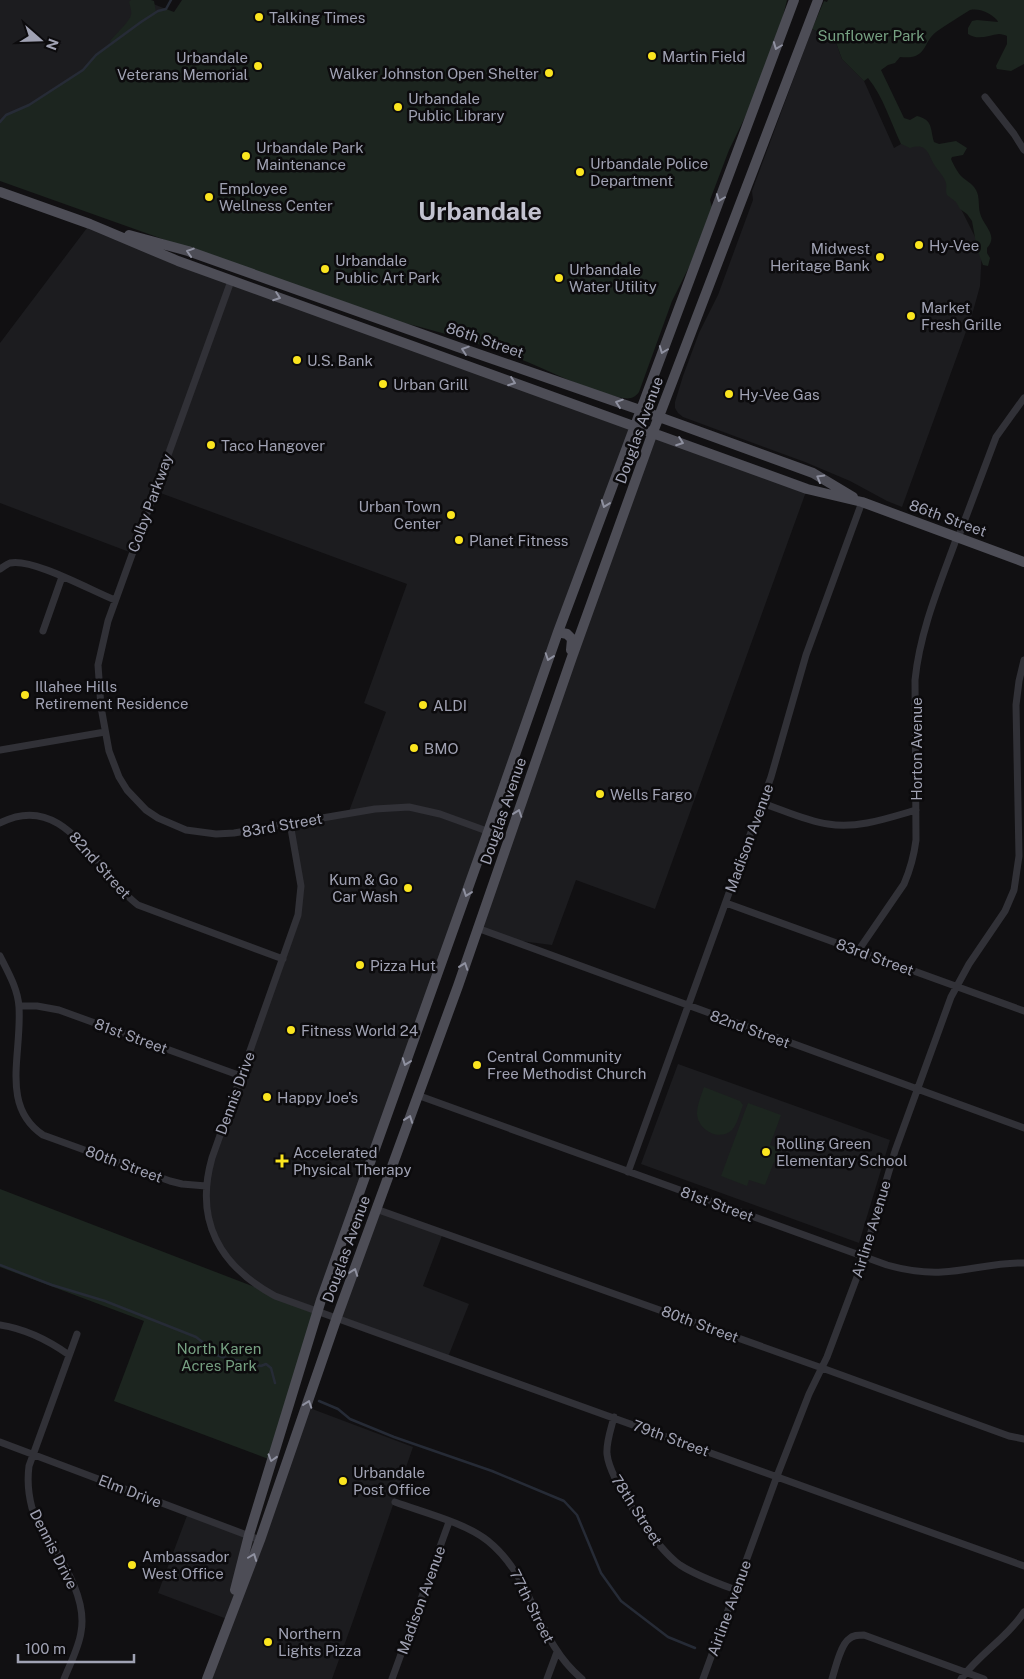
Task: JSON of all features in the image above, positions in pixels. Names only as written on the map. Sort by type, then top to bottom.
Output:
[{"type":"main road","name":"Douglas Avenue","points":[[223,1635],[249,1535],[317,1311],[558,632],[794,0]]},
{"type":"main road","name":"Douglas Avenue","points":[[207,1679],[260,1540],[337,1318],[458,986],[653,432],[818,0]]},
{"type":"main road","name":"86th Street","points":[[0,192],[90,224],[231,281],[807,489],[862,502],[1024,562]]},
{"type":"main road","name":"86th Street","points":[[90,224],[188,251],[640,410],[813,473],[862,502]]},
{"type":"main road","points":[[558,632],[567,634],[572,639],[561,680],[561,689]]},
{"type":"street","points":[[985,97],[1024,150]]},
{"type":"street","name":"Colby Parkway","points":[[105,732],[98,665],[102,644],[115,600],[231,281]]},
{"type":"street","name":"Horton Avenue","points":[[858,951],[904,884],[915,852],[915,680],[917,661],[926,626],[996,437],[1024,398]]},
{"type":"street","name":"Madison Avenue","points":[[628,1172],[771,778],[806,655],[862,502]]},
{"type":"street","points":[[0,569],[10,563],[30,564],[84,585],[115,600]]},
{"type":"street","points":[[43,631],[62,577]]},
{"type":"street","name":"Airline Avenue","points":[[703,1679],[777,1476],[809,1394],[822,1368],[863,1257],[884,1186],[956,986],[1006,911],[1014,890],[1019,856],[1016,705],[1024,660]]},
{"type":"street","points":[[0,750],[105,732]]},
{"type":"street","name":"83rd Street","points":[[105,732],[113,764],[127,790],[146,810],[171,825],[186,830],[216,834],[376,809],[409,807],[440,814],[509,839]]},
{"type":"street","points":[[762,803],[806,818],[838,825],[861,824],[916,810]]},
{"type":"street","name":"82nd Street","points":[[0,823],[26,815],[47,818],[58,822],[76,837],[120,890],[138,905],[283,959]]},
{"type":"street","name":"Dennis Drive","points":[[290,823],[299,872],[301,900],[298,915],[212,1158],[206,1186],[206,1202],[211,1228],[220,1248],[232,1265],[243,1275],[275,1296],[317,1311]]},
{"type":"street","name":"83rd Street","points":[[726,903],[1024,1011]]},
{"type":"street","name":"82nd Street","points":[[477,928],[1024,1128]]},
{"type":"street","points":[[0,956],[16,991],[19,1006],[18,1024],[8,1082]]},
{"type":"street","name":"81st Street","points":[[19,1006],[37,1006],[59,1010],[242,1076]]},
{"type":"street","name":"81st Street","points":[[417,1095],[887,1265],[923,1272],[941,1272],[999,1264],[1024,1263]]},
{"type":"street","name":"80th Street","points":[[13,1108],[25,1124],[43,1135],[170,1181],[206,1186]]},
{"type":"street","name":"80th Street","points":[[376,1209],[1009,1436],[1024,1439]]},
{"type":"street","name":"79th Street","points":[[317,1311],[1024,1566]]},
{"type":"street","points":[[0,1324],[41,1337],[69,1355]]},
{"type":"street","name":"Dennis Drive","points":[[64,1679],[81,1634],[82,1616],[75,1586],[32,1508],[28,1494],[27,1479],[33,1454],[77,1334]]},
{"type":"street","name":"78th Street","points":[[614,1417],[607,1454],[610,1467],[650,1535],[662,1549],[681,1565],[702,1577],[736,1590]]},
{"type":"street","name":"Elm Drive","points":[[0,1442],[260,1540]]},
{"type":"street","name":"77th Street","points":[[395,1502],[474,1532],[487,1540],[511,1565],[523,1583],[557,1652],[582,1679]]},
{"type":"street","name":"Madison Avenue","points":[[392,1679],[449,1522]]},
{"type":"street","points":[[960,1679],[982,1654],[1009,1631],[1024,1612]]},
{"type":"street","points":[[832,1679],[843,1645],[852,1637],[864,1635],[984,1679]]},
{"type":"street","points":[[547,1679],[557,1652]]},
{"type":"shaded area","points":[[0,0],[143,0],[166,9],[158,11],[96,55],[83,70],[29,105],[6,115],[0,122]]},
{"type":"shaded area","points":[[812,29],[835,40],[842,59],[864,81],[894,148],[901,144],[930,147],[982,251],[980,286],[972,315],[902,507],[850,481],[805,462],[683,417],[675,408],[683,376],[699,333],[718,295],[753,200],[752,191]]},
{"type":"shaded area","points":[[90,224],[634,426],[317,1311],[255,1284],[216,1241],[206,1186],[297,922],[300,884],[289,826],[348,814],[386,712],[364,703],[407,584],[155,491],[132,553],[0,503],[0,343]]},
{"type":"shaded area","points":[[653,432],[807,489],[655,909],[576,880],[552,945],[513,940],[477,928]]},
{"type":"shaded area","name":"Rolling Green Elementary School","points":[[678,1064],[890,1140],[859,1243],[641,1164]]},
{"type":"shaded area","points":[[376,1209],[443,1233],[423,1286],[469,1304],[448,1357],[337,1317]]},
{"type":"shaded area","points":[[307,1407],[413,1447],[354,1618],[332,1679],[210,1679],[227,1619],[158,1593],[188,1513],[259,1540]]},
{"type":"green space","points":[[131,0],[151,0],[154,1],[156,12],[166,9],[174,12],[182,0],[787,0],[782,20],[748,111],[729,150],[710,200],[712,207],[690,265],[672,301],[639,392],[632,398],[627,398],[605,394],[483,346],[436,331],[387,319],[0,181],[0,122],[6,115],[29,105],[83,70],[96,55],[111,45],[110,41],[130,18],[129,2]]},
{"type":"green space","name":"Sunflower Park","points":[[828,0],[1024,0],[1024,64],[1011,71],[997,69],[996,66],[1007,44],[1007,36],[999,34],[976,37],[968,34],[968,28],[972,21],[998,22],[994,17],[981,10],[970,10],[936,32],[920,53],[915,56],[900,57],[895,63],[881,70],[904,118],[910,120],[917,116],[926,120],[930,125],[934,142],[939,144],[956,141],[967,148],[963,155],[952,157],[951,159],[960,175],[976,190],[980,213],[991,235],[987,248],[990,258],[988,266],[983,265],[977,249],[972,221],[956,202],[947,195],[943,176],[927,151],[921,147],[910,148],[901,144],[882,101],[868,78],[864,81],[842,59],[835,40],[812,29],[824,1],[827,2]]},
{"type":"green space","points":[[704,1087],[740,1101],[743,1105],[735,1125],[727,1133],[721,1135],[710,1132],[698,1120],[699,1100]]},
{"type":"green space","points":[[748,1103],[781,1115],[770,1145],[781,1149],[765,1185],[749,1180],[747,1186],[721,1176]]},
{"type":"green space","name":"North Karen Acres Park","points":[[0,1189],[317,1311],[271,1460],[114,1401],[144,1321],[0,1267]]},
{"type":"waterway","points":[[0,122],[6,115],[29,105],[83,70],[96,55],[141,22],[158,11],[166,9],[171,0]]},
{"type":"waterway","points":[[0,1265],[52,1285],[105,1301],[196,1337],[205,1344],[210,1352],[222,1357],[261,1366],[266,1364],[271,1368],[275,1383]]},
{"type":"waterway","points":[[319,1401],[338,1409],[350,1419],[394,1437],[492,1471],[564,1501],[577,1515],[601,1573],[621,1601],[668,1637],[695,1648]]},
{"type":"place","name":"Talking Times","points":[[259,17]]},
{"type":"place","name":"Martin Field","points":[[652,56]]},
{"type":"place","name":"Urbandale Veterans Memorial","points":[[258,66]]},
{"type":"place","name":"Walker Johnston Open Shelter","points":[[549,73]]},
{"type":"place","name":"Urbandale Public Library","points":[[398,107]]},
{"type":"place","name":"Urbandale Park Maintenance","points":[[246,156]]},
{"type":"place","name":"Urbandale Police Department","points":[[580,172]]},
{"type":"place","name":"Employee Wellness Center","points":[[209,197]]},
{"type":"place","name":"Hy-Vee","points":[[919,245]]},
{"type":"place","name":"Midwest Heritage Bank","points":[[880,257]]},
{"type":"place","name":"Urbandale Public Art Park","points":[[325,269]]},
{"type":"place","name":"Urbandale Water Utility","points":[[559,278]]},
{"type":"place","name":"Market Fresh Grille","points":[[911,316]]},
{"type":"place","name":"U.S. Bank","points":[[297,360]]},
{"type":"place","name":"Urban Grill","points":[[383,384]]},
{"type":"place","name":"Hy-Vee Gas","points":[[729,394]]},
{"type":"place","name":"Taco Hangover","points":[[211,445]]},
{"type":"place","name":"Urban Town Center","points":[[451,515]]},
{"type":"place","name":"Planet Fitness","points":[[459,540]]},
{"type":"place","name":"Illahee Hills Retirement Residence","points":[[25,695]]},
{"type":"place","name":"ALDI","points":[[423,705]]},
{"type":"place","name":"BMO","points":[[414,748]]},
{"type":"place","name":"Wells Fargo","points":[[600,794]]},
{"type":"place","name":"Kum & Go Car Wash","points":[[408,888]]},
{"type":"place","name":"Pizza Hut","points":[[360,965]]},
{"type":"place","name":"Fitness World 24","points":[[291,1030]]},
{"type":"place","name":"Central Community Free Methodist Church","points":[[477,1065]]},
{"type":"place","name":"Happy Joe's","points":[[267,1097]]},
{"type":"place","name":"Rolling Green Elementary School","points":[[766,1152]]},
{"type":"place","name":"Accelerated Physical Therapy","points":[[282,1161]]},
{"type":"place","name":"Urbandale Post Office","points":[[343,1481]]},
{"type":"place","name":"Ambassador West Office","points":[[132,1565]]},
{"type":"place","name":"Northern Lights Pizza","points":[[268,1642]]},
{"type":"district","name":"Urbandale","points":[[480,211]]}]
